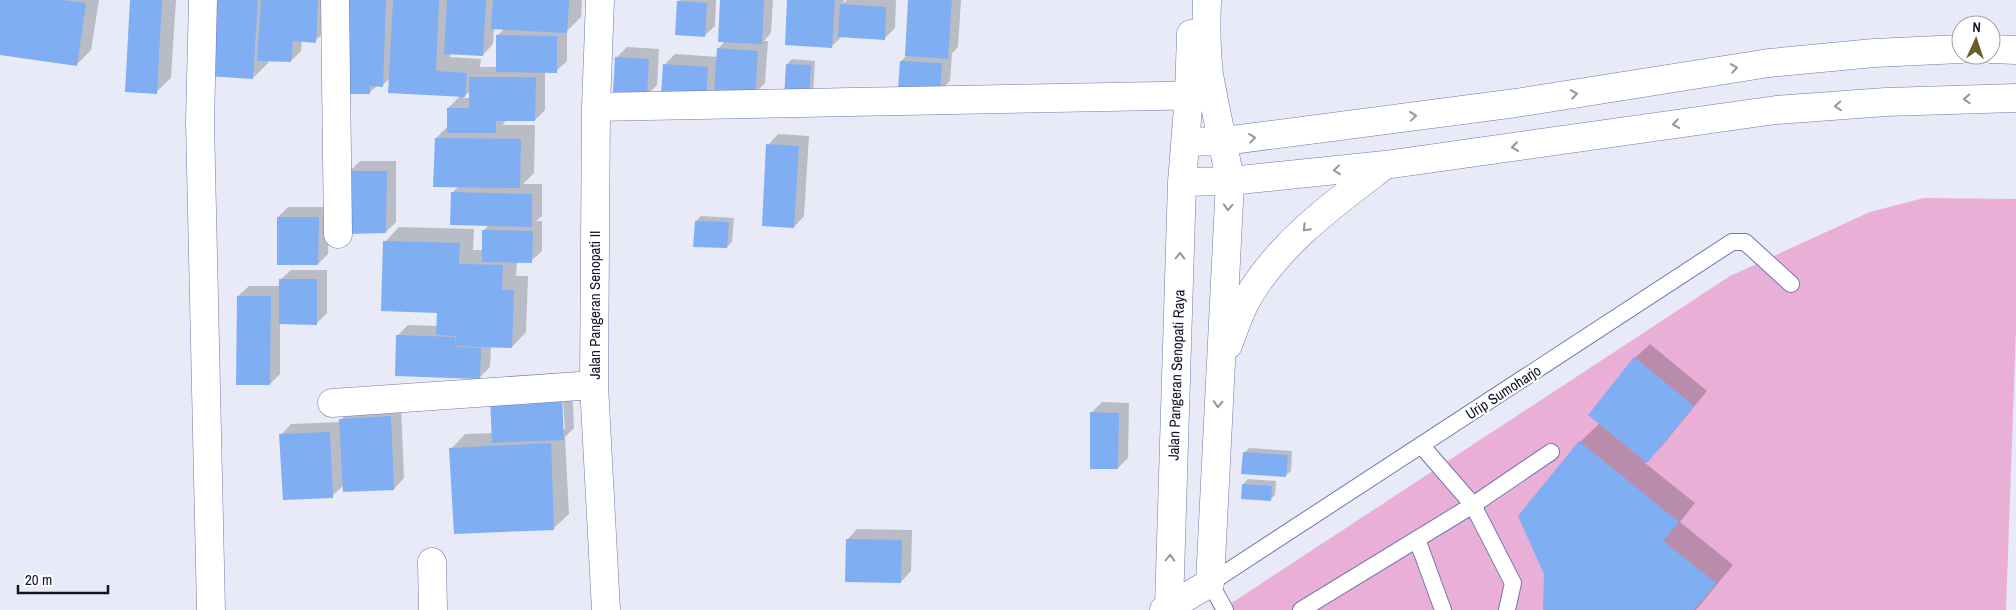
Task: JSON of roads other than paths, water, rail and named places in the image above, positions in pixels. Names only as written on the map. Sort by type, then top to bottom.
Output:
[{"type":"main road","points":[[203,0],[200,122],[210,610]]},
{"type":"main road","points":[[335,0],[338,234]]},
{"type":"main road","name":"Jalan Pangeran Senopati II","points":[[600,0],[596,107],[594,385],[606,610]]},
{"type":"main road","points":[[1166,608],[1210,583],[1230,180],[1224,141],[1201,95],[1192,0]]},
{"type":"main road","points":[[1201,95],[1207,0]]},
{"type":"main road","points":[[1186,142],[1224,141],[1516,103],[1769,63],[1874,53],[1951,49]]},
{"type":"main road","points":[[2001,49],[2016,50]]},
{"type":"main road","points":[[596,107],[1201,95]]},
{"type":"main road","name":"Jalan Pangeran Senopati Raya","points":[[1166,608],[1182,182],[1186,142],[1201,95]]},
{"type":"main road","points":[[1182,182],[1230,180],[1385,165],[1776,110],[1886,102],[2016,98]]},
{"type":"main road","points":[[1220,364],[1246,300],[1268,267],[1313,220],[1385,165]]},
{"type":"main road","points":[[332,403],[594,385]]},
{"type":"main road","points":[[432,562],[433,610]]},
{"type":"lane","name":"Urip Sumoharjo","points":[[1210,583],[1732,242],[1745,242],[1791,284]]},
{"type":"lane","points":[[1421,446],[1473,505],[1513,583],[1507,610]]},
{"type":"lane","points":[[1301,610],[1473,505],[1551,452]]},
{"type":"lane","points":[[1417,539],[1443,610]]},
{"type":"lane","points":[[1210,583],[1226,610]]}]
